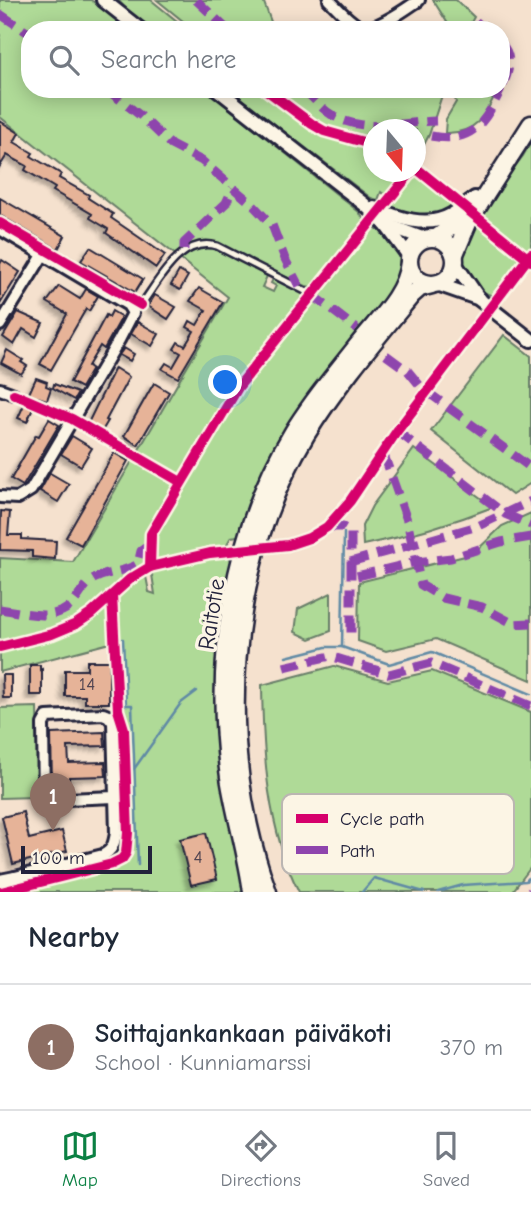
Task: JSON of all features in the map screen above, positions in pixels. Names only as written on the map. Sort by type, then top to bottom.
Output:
[{"type":"main road","points":[[458,222],[451,275],[434,285],[416,278],[409,259],[415,246],[458,222],[479,201],[492,187],[531,124]]},
{"type":"main road","points":[[430,238],[446,242],[455,259]]},
{"type":"main road","name":"Raitotie","points":[[252,892],[229,778],[224,727],[225,644],[233,595],[253,517],[292,433],[402,286],[409,259]]},
{"type":"main road","name":"Raitotie","points":[[268,892],[260,871],[249,819],[237,728],[235,684],[246,595],[283,481],[306,436],[334,394],[412,295],[420,288],[434,285]]},
{"type":"street","points":[[103,0],[130,21]]},
{"type":"street","points":[[329,0],[352,21]]},
{"type":"street","points":[[385,21],[419,0]]},
{"type":"street","points":[[229,98],[364,204],[388,220],[430,238]]},
{"type":"street","points":[[388,220],[458,222]]},
{"type":"street","points":[[388,220],[409,259]]},
{"type":"street","points":[[0,229],[128,305],[132,317],[31,490],[18,498],[0,497]]},
{"type":"street","points":[[0,325],[43,255]]},
{"type":"street","points":[[455,259],[480,300]]},
{"type":"street","points":[[434,285],[480,300],[531,340]]},
{"type":"street","points":[[0,389],[14,394]]},
{"type":"street","points":[[0,880],[108,853],[114,844],[116,834],[113,722],[103,714],[47,717],[43,724],[44,800],[114,797]]},
{"type":"street","points":[[15,877],[19,892]]},
{"type":"lane","points":[[131,309],[141,305],[184,250],[203,244],[216,246],[311,294]]},
{"type":"green space","points":[[0,0],[91,0],[118,21],[21,21],[21,98],[216,98],[359,212],[364,220],[361,225],[363,227],[313,287],[210,242],[194,243],[177,256],[0,117]]},
{"type":"green space","points":[[118,0],[151,0],[177,21],[140,21]]},
{"type":"green space","points":[[157,0],[263,0],[271,21],[183,21]]},
{"type":"green space","points":[[433,0],[456,0],[474,17],[472,21],[446,21]]},
{"type":"green space","points":[[241,98],[274,98],[324,133],[363,144],[363,182],[399,182],[387,196],[381,192],[378,200],[371,198]]},
{"type":"green space","points":[[280,98],[441,98],[426,141],[426,119],[363,119],[363,140],[312,123]]},
{"type":"green space","points":[[455,98],[493,98],[484,115],[472,127],[455,133],[445,133],[446,119],[456,102]]},
{"type":"green space","points":[[531,142],[531,250],[527,253],[487,222],[489,220],[484,216],[484,206]]},
{"type":"green space","points":[[426,181],[453,201],[447,211],[440,214],[415,216],[399,212],[387,203],[405,182]]},
{"type":"green space","points":[[479,225],[523,257],[522,263],[500,292],[497,291],[493,296],[472,281],[462,264],[462,251],[469,230]]},
{"type":"green space","points":[[372,227],[385,234],[395,245],[401,258],[402,273],[245,535],[231,537],[226,546],[199,549],[159,560],[153,558],[151,548],[154,534],[240,386],[365,230],[368,232]]},
{"type":"green space","points":[[202,246],[216,248],[268,274],[262,287],[273,292],[276,286],[271,283],[274,277],[303,291],[305,298],[237,385],[179,478],[137,453],[228,297],[180,259],[186,253]]},
{"type":"green space","points":[[504,335],[531,356],[531,483],[512,495],[431,431]]},
{"type":"green space","points":[[414,449],[493,507],[429,529],[363,545],[362,526],[372,506]]},
{"type":"green space","points":[[134,458],[177,484],[150,533],[147,564],[74,621],[0,643],[0,558],[73,562]]},
{"type":"green space","points":[[531,513],[531,680],[436,639],[386,651],[358,641],[359,582],[473,554],[502,526]]},
{"type":"green space","points":[[228,556],[233,563],[249,892],[32,892],[35,885],[117,865],[129,856],[128,731],[121,709],[117,594],[145,571],[149,592],[155,594],[151,568],[200,557]]},
{"type":"green space","points":[[331,593],[331,631],[310,639],[295,632],[298,609]]},
{"type":"green space","points":[[110,602],[110,643],[0,672],[0,649],[45,637],[71,626]]},
{"type":"green space","points":[[334,666],[388,681],[432,671],[531,712],[531,867],[512,892],[299,892],[291,874],[514,874],[514,794],[282,794],[282,848],[269,791],[262,685]]},
{"type":"green space","points":[[37,707],[39,795],[0,798],[0,708]]},
{"type":"building","points":[[0,121],[19,133],[14,142],[33,153],[31,156],[61,174],[59,178],[89,195],[88,198],[113,214],[111,218],[165,255],[156,268],[106,233],[108,229],[90,218],[92,214],[53,191],[55,188],[25,170],[27,166],[7,155],[0,166]]},
{"type":"building","points":[[0,198],[65,236],[58,249],[0,215]]},
{"type":"building","points":[[90,247],[143,279],[135,292],[81,261]]},
{"type":"building","points":[[2,260],[20,272],[0,304],[0,264]]},
{"type":"building","points":[[179,271],[188,276],[180,290],[171,285]]},
{"type":"building","points":[[59,286],[80,299],[86,289],[98,296],[89,311],[86,309],[51,370],[40,364],[67,314],[47,302]]},
{"type":"building","points":[[199,288],[223,302],[178,378],[162,369],[166,363],[173,367],[181,353],[174,349],[178,342],[185,346],[194,331],[187,327],[190,321],[197,325],[206,310],[190,301]]},
{"type":"building","points":[[155,295],[176,307],[168,319],[148,306]]},
{"type":"building","points":[[112,311],[122,317],[104,349],[100,346],[88,366],[92,369],[81,388],[70,382],[106,315],[109,317]]},
{"type":"building","points":[[18,312],[43,323],[36,337],[23,329],[14,345],[3,337]]},
{"type":"building","points":[[138,322],[159,334],[152,346],[131,334]]},
{"type":"building","points":[[124,348],[134,354],[130,361],[119,355]]},
{"type":"building","points":[[7,350],[23,360],[21,362],[27,366],[21,374],[1,363]]},
{"type":"building","points":[[115,368],[129,377],[102,431],[88,423]]},
{"type":"building","points":[[36,378],[47,382],[46,386],[51,388],[47,400],[38,397],[27,422],[18,418]]},
{"type":"building","points":[[154,383],[169,392],[138,445],[124,436]]},
{"type":"building","points":[[54,384],[78,393],[74,400],[53,388]]},
{"type":"building","points":[[49,419],[59,425],[23,486],[11,479],[36,435],[39,436]]},
{"type":"building","points":[[72,436],[92,448],[81,466],[61,454]]},
{"type":"building","points":[[114,453],[128,461],[81,545],[66,537]]},
{"type":"building","points":[[50,473],[69,484],[58,502],[40,491]]},
{"type":"building","points":[[1,511],[10,512],[8,535],[22,535],[22,539],[56,541],[55,559],[32,557],[32,551],[0,550]]},
{"type":"building","points":[[87,661],[109,661],[109,703],[85,703],[85,696],[65,696],[65,670],[87,670]]},
{"type":"building","points":[[30,665],[40,665],[40,670],[42,669],[42,695],[30,695]]},
{"type":"building","points":[[2,675],[11,675],[11,698],[3,698]]},
{"type":"building","points":[[104,732],[105,746],[68,747],[69,763],[105,762],[106,776],[69,777],[69,784],[52,784],[51,734]]},
{"type":"building","points":[[23,812],[29,839],[62,831],[67,851],[13,864],[2,817]]},
{"type":"building","points":[[206,833],[217,879],[191,885],[180,839]]},
{"type":"waterway","points":[[342,647],[344,533]]},
{"type":"waterway","points":[[123,639],[126,705],[132,705],[138,865]]},
{"type":"waterway","points":[[286,657],[326,647],[342,647],[389,664],[432,652],[531,694]]},
{"type":"waterway","points":[[134,769],[181,703],[197,691]]},
{"type":"waterway","points":[[438,892],[463,885],[526,881],[531,875]]},
{"type":"waterway","points":[[362,892],[374,878],[424,892]]},
{"type":"marked path","points":[[196,0],[218,21]]},
{"type":"marked path","points":[[0,14],[21,28]]},
{"type":"marked path","points":[[118,98],[171,145],[202,161],[251,203],[272,225],[299,286]]},
{"type":"marked path","points":[[313,98],[332,115],[357,124],[370,126],[436,121]]},
{"type":"marked path","points":[[431,136],[445,138],[467,134],[483,121],[496,98]]},
{"type":"marked path","points":[[184,250],[184,243],[226,203],[233,188]]},
{"type":"marked path","points":[[311,294],[357,329]]},
{"type":"marked path","points":[[386,355],[408,371],[422,388],[531,468]]},
{"type":"marked path","points":[[397,431],[505,514],[531,525]]},
{"type":"marked path","points":[[383,452],[407,520],[421,585],[443,598],[482,607],[514,624],[531,623]]},
{"type":"marked path","points":[[350,562],[478,526],[531,501]]},
{"type":"marked path","points":[[327,527],[343,527],[351,532],[351,638]]},
{"type":"marked path","points":[[357,576],[416,562],[451,558],[501,542],[531,537]]},
{"type":"marked path","points":[[0,609],[39,615],[58,613],[74,602],[92,580],[138,564],[141,551],[148,546]]},
{"type":"marked path","points":[[284,667],[330,656],[389,674],[431,663],[531,706]]},
{"type":"cycle path","points":[[277,98],[324,131],[363,142]]},
{"type":"cycle path","points":[[426,176],[531,261]]},
{"type":"cycle path","points":[[150,567],[151,534],[239,386],[403,182]]},
{"type":"cycle path","points":[[0,223],[141,305]]},
{"type":"cycle path","points":[[0,647],[52,634],[76,624],[130,579],[150,567],[210,553],[288,545],[309,538],[327,527],[350,501],[397,431],[531,254]]},
{"type":"cycle path","points":[[14,394],[72,419],[181,482]]},
{"type":"cycle path","points":[[1,892],[112,864],[122,859],[126,853],[128,833],[124,729],[118,710],[112,596]]},
{"type":"place","name":"Soittajankankaan päiväkoti","points":[[53,831]]}]
